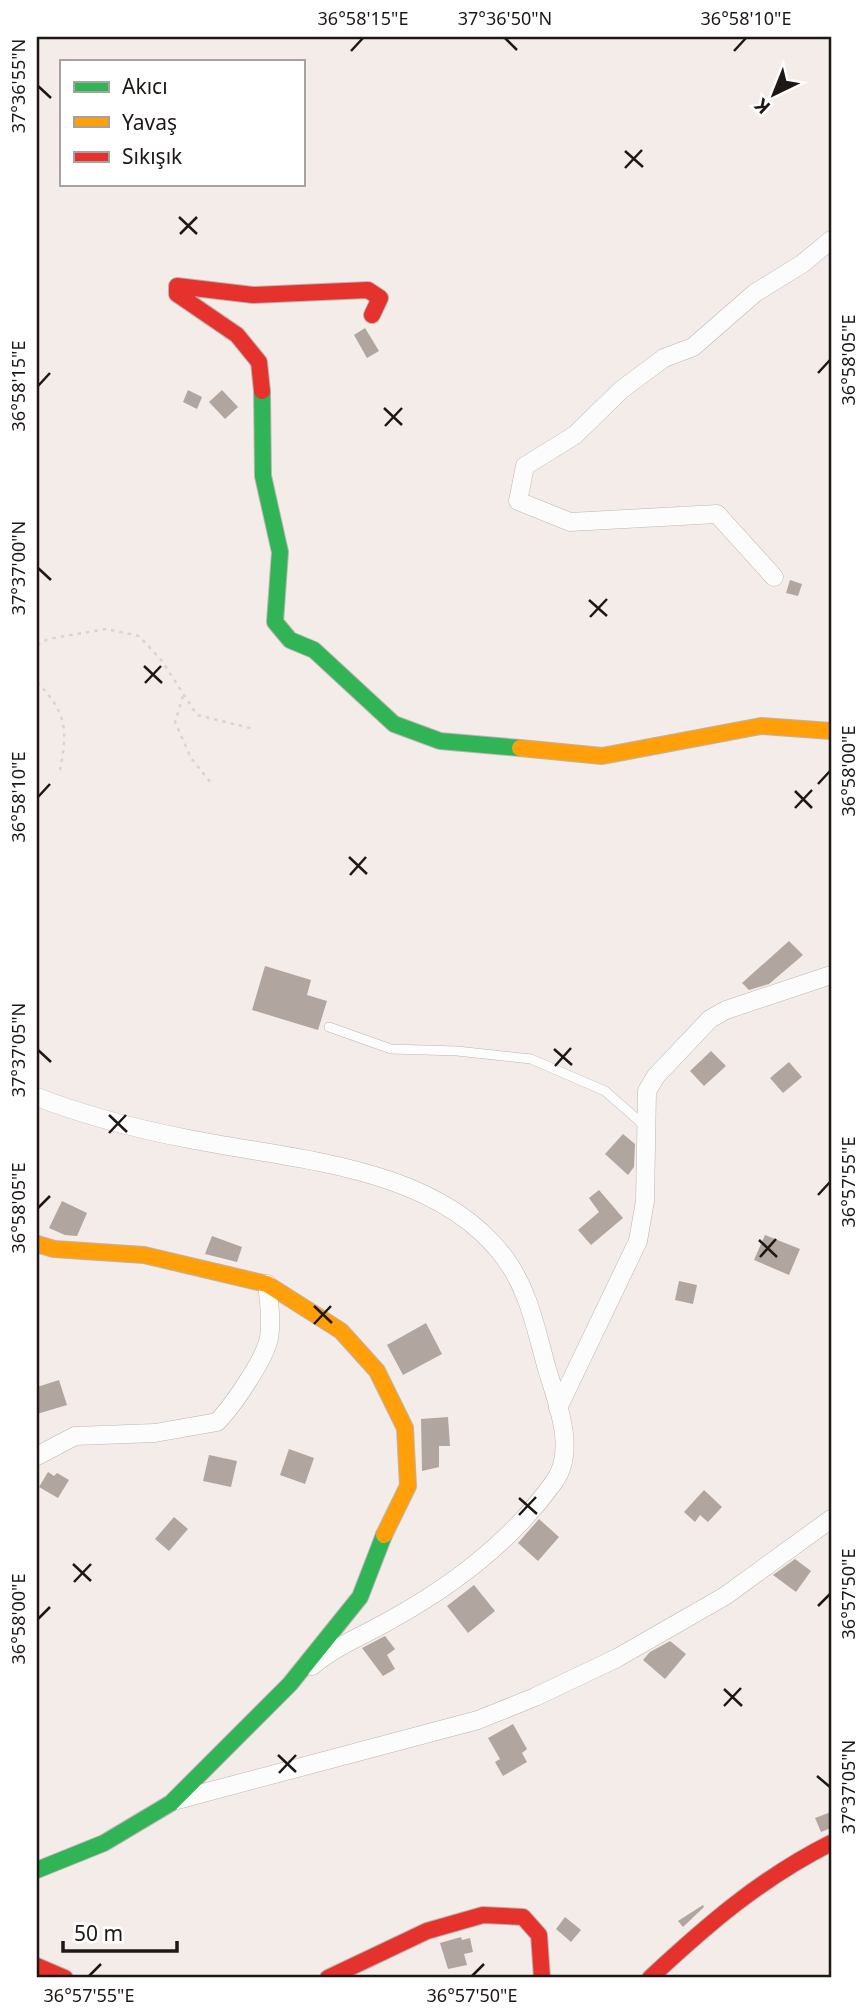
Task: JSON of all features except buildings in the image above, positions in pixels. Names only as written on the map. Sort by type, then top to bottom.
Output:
[{"type":"street","points":[[774,577],[717,514],[570,522],[518,501],[525,466],[575,435],[621,390],[664,358],[692,347],[755,293],[802,264],[831,240]]},
{"type":"street","points":[[372,316],[380,298],[368,290],[253,295],[177,286],[177,293],[237,335],[259,362],[263,395],[263,476],[280,552],[275,622],[290,640],[314,650],[394,724],[440,741],[602,756],[761,726],[831,731]]},
{"type":"street","points":[[558,1408],[638,1241],[645,1201],[647,1091],[656,1076],[710,1019],[726,1010],[831,975]]},
{"type":"street","points":[[37,1097],[81,1114],[141,1129],[307,1159],[431,1196],[492,1242],[521,1282],[534,1317],[558,1408],[565,1451],[556,1479],[532,1509],[460,1577],[316,1662],[290,1684],[171,1803],[104,1843],[37,1870]]},
{"type":"street","points":[[37,1244],[54,1249],[144,1255],[267,1284],[341,1331],[377,1371],[405,1428],[408,1486],[386,1530],[360,1597],[290,1684]]},
{"type":"street","points":[[37,1456],[75,1436],[155,1433],[217,1422],[252,1372],[268,1341],[270,1310],[267,1284]]},
{"type":"street","points":[[171,1803],[478,1720],[535,1697],[617,1658],[725,1596],[831,1519]]},
{"type":"street","points":[[650,1978],[719,1914],[784,1867],[831,1843]]},
{"type":"street","points":[[328,1978],[427,1931],[483,1915],[523,1917],[540,1935],[542,1978]]},
{"type":"street","points":[[37,1966],[65,1978]]},
{"type":"lane","points":[[329,1027],[391,1049],[457,1051],[531,1059],[605,1091],[645,1126]]},
{"type":"path","points":[[37,645],[48,639],[106,629],[139,636],[162,661],[197,715],[254,729]]},
{"type":"path","points":[[37,682],[50,696],[67,733],[60,770]]},
{"type":"path","points":[[183,696],[174,722],[191,758],[211,783]]},
{"type":"traffic: fast","points":[[262,391],[263,476],[280,552],[275,622],[290,640],[314,650],[394,724],[440,741],[520,748]]},
{"type":"traffic: fast","points":[[37,1870],[104,1843],[171,1803],[290,1684],[360,1597],[384,1535]]},
{"type":"traffic: slow","points":[[520,748],[602,756],[761,726],[831,731]]},
{"type":"traffic: slow","points":[[37,1244],[54,1249],[144,1255],[267,1284],[341,1331],[377,1371],[405,1428],[408,1486],[384,1535]]},
{"type":"traffic: jam","points":[[262,391],[259,362],[237,335],[177,294],[177,286],[253,295],[368,290],[380,298],[372,315]]},
{"type":"traffic: jam","points":[[650,1978],[693,1939],[758,1887],[831,1843]]},
{"type":"traffic: jam","points":[[328,1978],[427,1931],[483,1915],[523,1917],[539,1935],[542,1978]]},
{"type":"traffic: jam","points":[[37,1966],[65,1978]]}]
